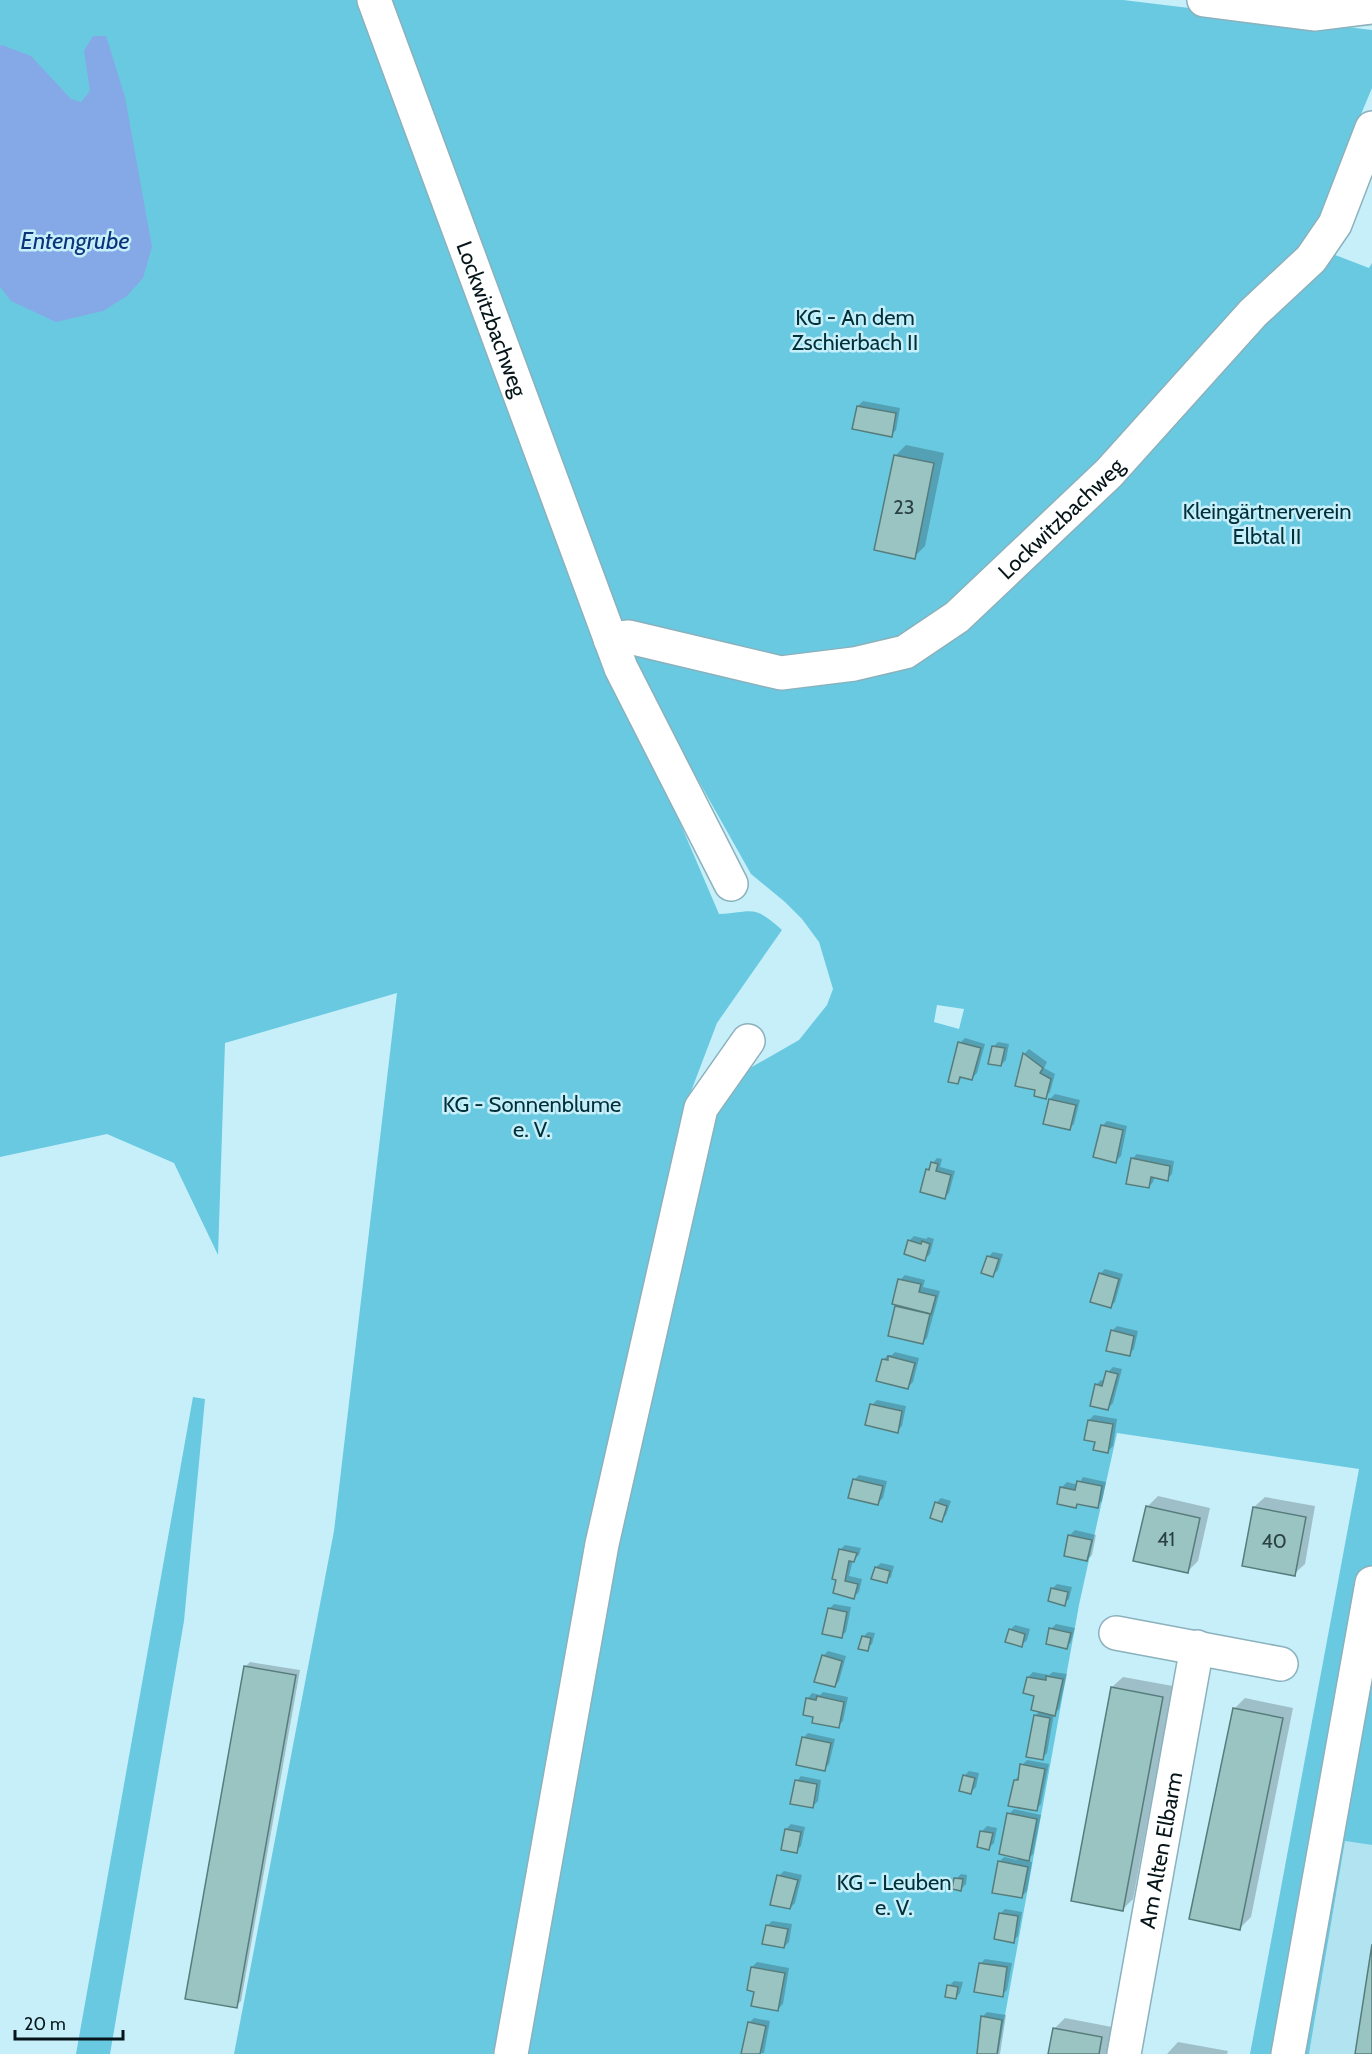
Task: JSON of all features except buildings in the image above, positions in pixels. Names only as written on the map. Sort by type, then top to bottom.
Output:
[{"type":"street","name":"Lockwitzbachweg","points":[[374,0],[621,668],[731,884]]},
{"type":"street","points":[[1204,0],[1314,14],[1372,7]]},
{"type":"street","name":"Lockwitzbachweg","points":[[610,639],[629,637],[781,673],[854,664],[905,652],[957,617],[1109,473],[1253,313],[1311,260],[1335,224],[1372,128]]},
{"type":"street","points":[[511,2054],[602,1544],[700,1108],[748,1041]]},
{"type":"street","points":[[1288,2054],[1372,1583]]},
{"type":"street","points":[[1116,1633],[1281,1664]]},
{"type":"street","name":"Am Alten Elbarm","points":[[1124,2054],[1197,1647]]},
{"type":"shaded area","points":[[1345,1841],[1372,1845],[1372,2054],[1309,2054]]},
{"type":"green space","name":"KG - Sonnenblume e. V.","points":[[0,0],[368,0],[599,633],[719,914],[747,911],[759,913],[782,930],[717,1023],[687,1102],[499,2054],[234,2054],[334,1531],[397,993],[225,1043],[218,1255],[174,1163],[107,1134],[0,1157]]},
{"type":"green space","points":[[386,0],[1123,0],[1372,30],[1372,88],[1349,143],[1330,253],[1369,268],[1372,263],[1372,1845],[1345,1841],[1309,2054],[1250,2054],[1359,1469],[1117,1433],[1079,1605],[998,2054],[525,2054],[576,1734],[704,1114],[729,1080],[799,1040],[827,1005],[833,989],[819,942],[802,919],[785,902],[751,874],[630,659]],"holes":[[[937,1005],[964,1009],[959,1029],[934,1022]]]},
{"type":"green space","points":[[193,1397],[205,1399],[184,1621],[110,2054],[76,2054]]},
{"type":"water","name":"Entengrube","points":[[93,36],[106,36],[125,97],[152,247],[143,278],[127,296],[103,311],[56,322],[11,301],[0,287],[0,46],[31,56],[71,99],[81,102],[90,91],[84,51]]},
{"type":"park label","name":"KG - An dem Zschierbach II","points":[[855,330]]},
{"type":"park label","name":"Kleingärtnerverein Elbtal II","points":[[1267,524]]},
{"type":"park label","name":"KG - Leuben e. V.","points":[[894,1895]]}]
